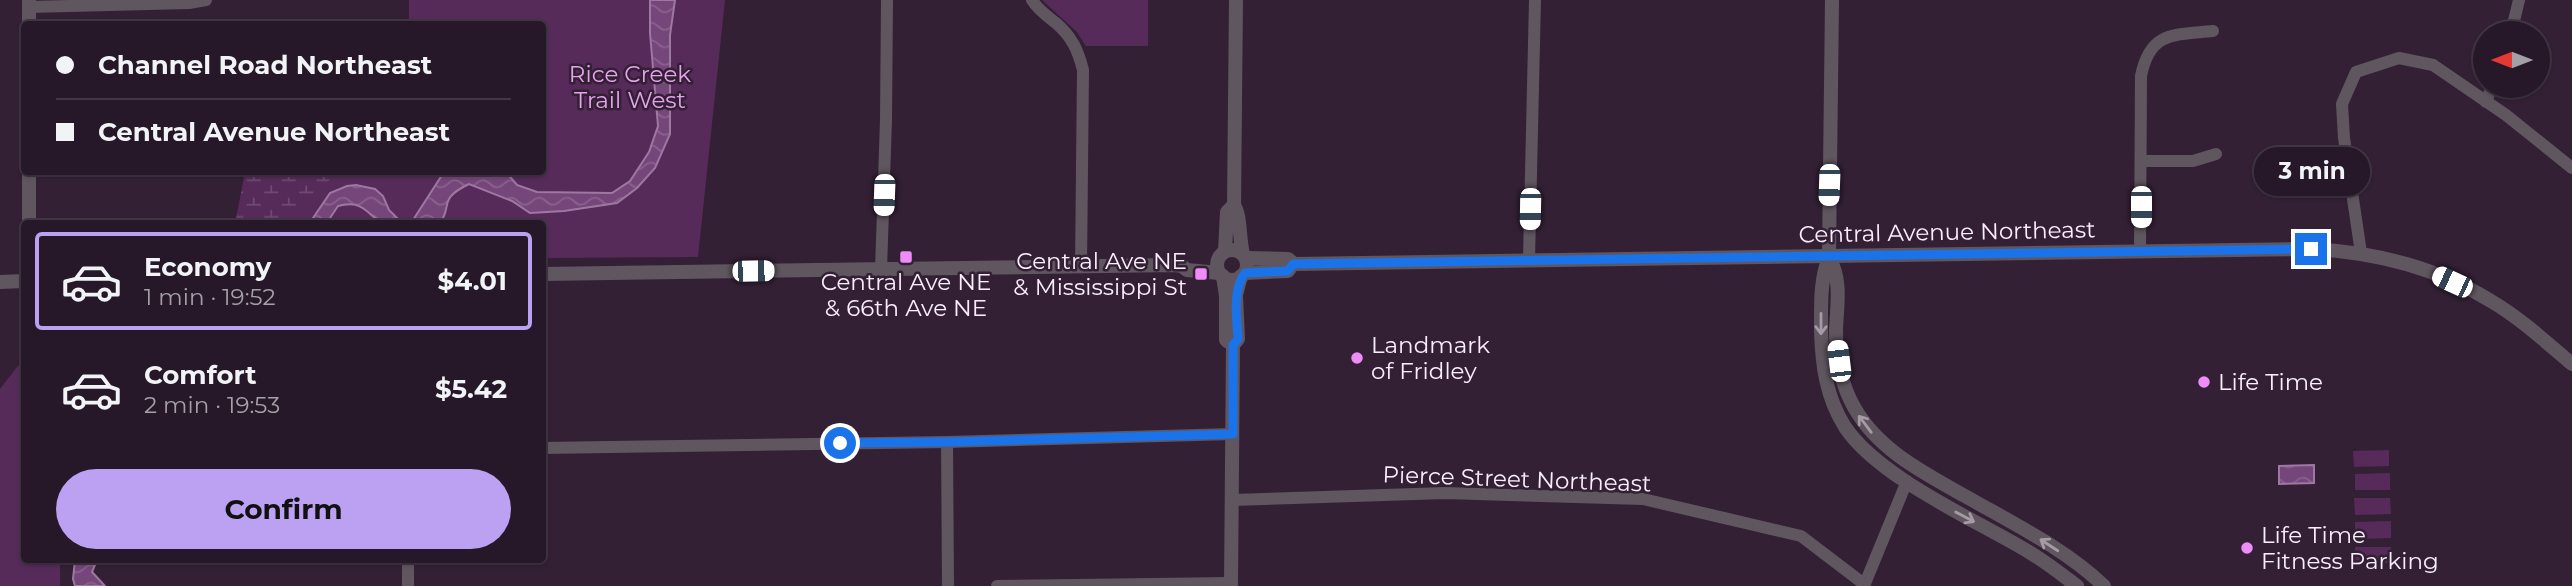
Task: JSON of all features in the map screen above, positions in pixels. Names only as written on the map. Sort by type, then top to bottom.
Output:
[{"type":"street","points":[[29,4],[189,4],[206,0]]},
{"type":"street","points":[[881,270],[887,0]]},
{"type":"street","points":[[1032,0],[1070,36],[1079,52],[1083,70],[1081,267]]},
{"type":"street","points":[[997,586],[1231,584],[1233,345],[1238,339],[1236,295],[1244,266],[1238,236],[1239,213],[1234,205],[1236,0]]},
{"type":"street","points":[[1529,260],[1535,0]]},
{"type":"street","points":[[1832,0],[1829,257],[1822,273],[1822,358],[1831,399],[1852,436],[1875,458],[1907,481],[2029,552],[2077,586]]},
{"type":"street","points":[[2514,21],[2519,0]]},
{"type":"street","points":[[2140,252],[2141,76],[2145,57],[2155,43],[2168,38],[2213,32]]},
{"type":"street","points":[[2361,253],[2344,138],[2342,104],[2356,72],[2399,58],[2433,65],[2572,168]]},
{"type":"street","points":[[2486,102],[2488,98]]},
{"type":"street","points":[[2141,161],[2193,161],[2216,155]]},
{"type":"street","points":[[29,175],[29,220]]},
{"type":"street","points":[[1233,345],[1226,340],[1226,296],[1217,263],[1223,253],[1227,212],[1234,205]]},
{"type":"street","name":"Central Avenue Northeast","points":[[1244,266],[1288,271],[1293,264],[2311,249],[2361,253],[2428,271],[2503,309],[2572,364]]},
{"type":"street","points":[[1182,266],[1187,261],[1234,250],[1244,266]]},
{"type":"street","points":[[1829,257],[1837,272],[1836,332],[1839,361],[1852,404],[1875,437],[1917,468],[2044,542],[2104,586]]},
{"type":"street","points":[[546,274],[1182,266],[1187,270],[1221,275],[1232,280],[1244,266]]},
{"type":"street","points":[[0,282],[21,281]]},
{"type":"street","points":[[546,448],[947,442],[1233,434]]},
{"type":"street","points":[[947,442],[948,586]]},
{"type":"street","points":[[1864,585],[1907,481]]},
{"type":"street","name":"Pierce Street Northeast","points":[[1232,500],[1446,493],[1643,499],[1801,536],[1864,585]]},
{"type":"street","points":[[408,563],[408,586]]},
{"type":"green space","name":"Rice Creek Trail West","points":[[409,0],[725,0],[698,257],[546,258],[546,220],[252,220],[290,175],[546,175],[546,21],[409,21]]},
{"type":"green space","points":[[1042,0],[1148,0],[1148,46],[1086,46],[1077,32]]},
{"type":"green space","points":[[244,175],[335,175],[302,203],[287,220],[236,220]]},
{"type":"green space","points":[[21,362],[21,563],[60,563],[60,586],[0,586],[0,389]]},
{"type":"green space","points":[[2389,450],[2389,466],[2354,467],[2353,451]]},
{"type":"green space","points":[[2390,473],[2390,490],[2355,490],[2355,474]]},
{"type":"green space","points":[[2354,498],[2390,498],[2391,514],[2355,515]]},
{"type":"green space","points":[[2391,521],[2391,538],[2355,539],[2355,522]]},
{"type":"green space","points":[[2355,547],[2391,547],[2391,563],[2355,563]]},
{"type":"water","points":[[650,0],[675,0],[670,35],[670,134],[655,168],[637,188],[617,203],[530,213],[512,201],[469,184],[452,194],[442,220],[413,220],[442,175],[509,175],[517,185],[537,192],[612,193],[630,181],[649,152],[658,126]]},
{"type":"water","points":[[347,186],[375,189],[383,196],[389,210],[399,220],[378,220],[362,207],[348,204],[338,206],[329,220],[312,220],[330,193]]},
{"type":"water","points":[[2314,465],[2314,483],[2279,484],[2279,466]]},
{"type":"water","points":[[75,563],[96,563],[92,572],[105,586],[75,586]]},
{"type":"place","name":"Central Ave NE & 66th Ave NE","points":[[906,257]]},
{"type":"place","name":"Central Ave NE & Mississippi St","points":[[1201,274]]},
{"type":"place","name":"Landmark of Fridley","points":[[1357,358]]},
{"type":"place","name":"Life Time","points":[[2204,382]]},
{"type":"place","name":"Life Time Fitness Parking","points":[[2247,548]]},
{"type":"route","points":[[840,443],[1233,434],[1233,345],[1238,339],[1236,295],[1241,276],[1245,273],[1288,271],[1293,264],[2311,249]]}]
